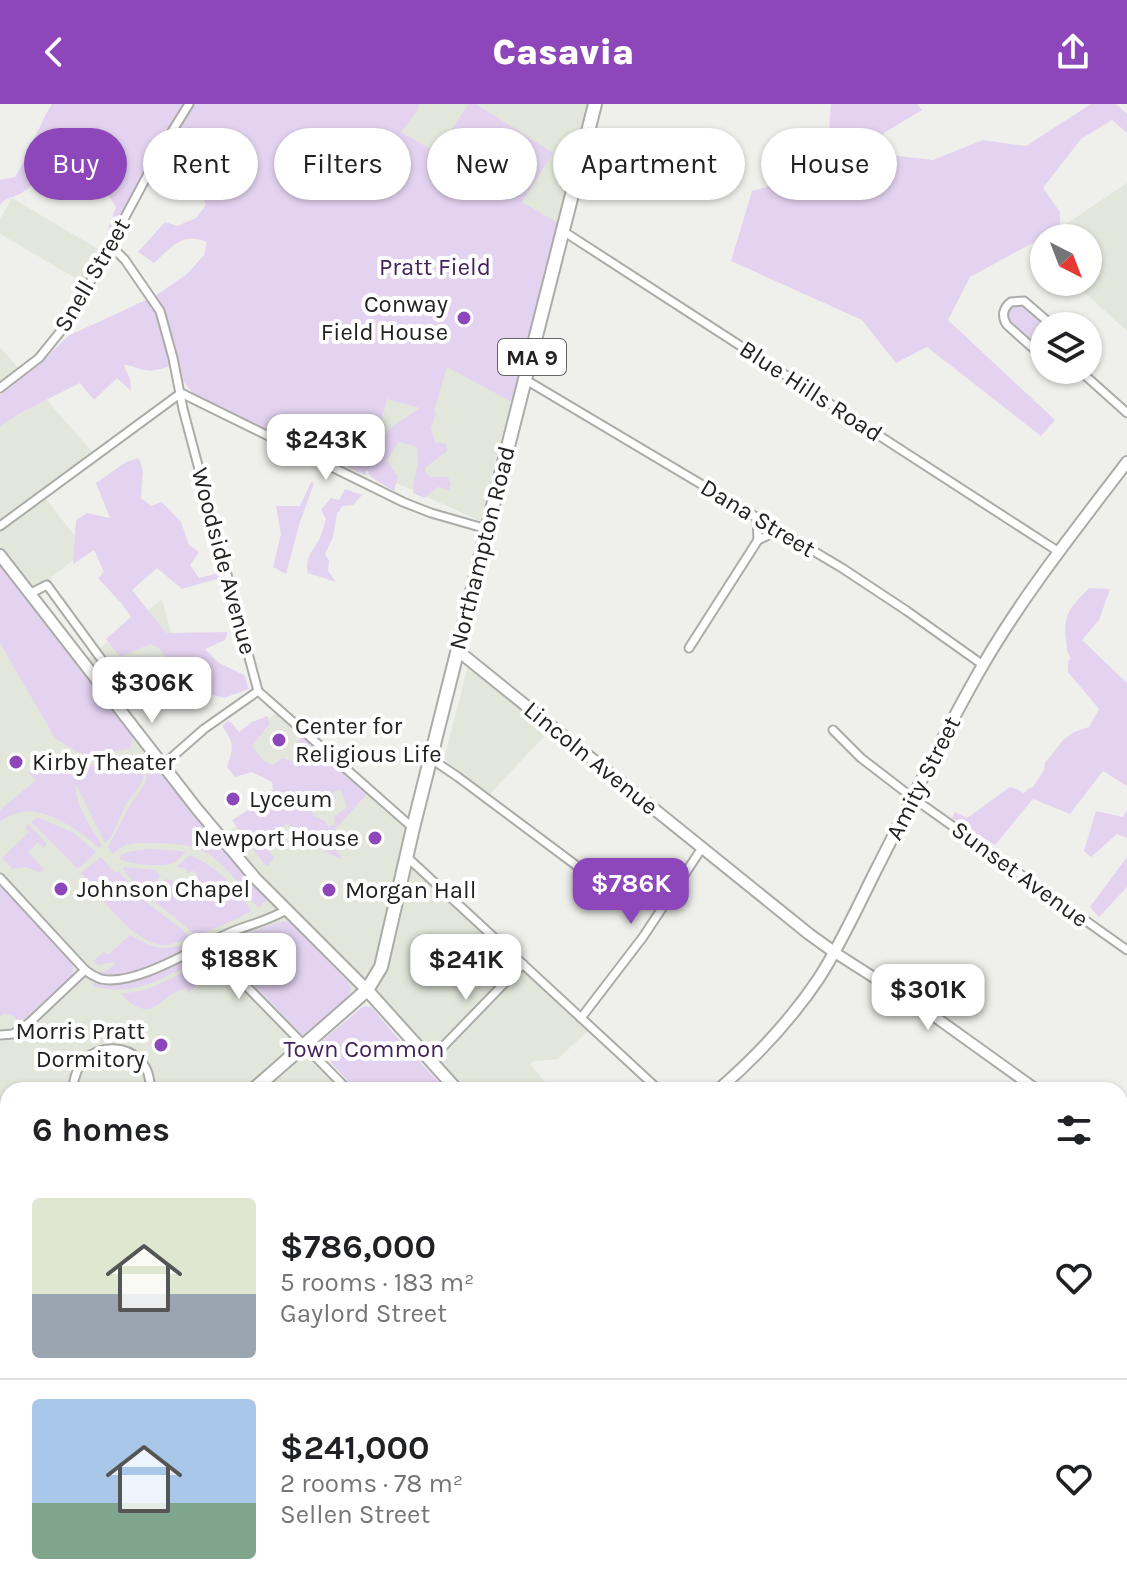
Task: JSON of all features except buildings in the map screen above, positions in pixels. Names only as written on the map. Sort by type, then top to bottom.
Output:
[{"type":"highway","name":"Northampton Road","points":[[367,990],[381,967],[515,414],[595,104]]},
{"type":"highway","name":"MA 9","points":[[262,1082],[367,990]]},
{"type":"main road","name":"Amity Street","points":[[726,1082],[776,1034],[819,978],[983,665],[1059,552],[1127,462]]},
{"type":"main road","points":[[0,555],[197,809],[256,879],[367,990],[450,1082]]},
{"type":"main road","name":"Lincoln Avenue","points":[[457,650],[834,952]]},
{"type":"street","name":"Snell Street","points":[[0,388],[39,358],[53,341],[77,304],[189,104]]},
{"type":"street","name":"Blue Hills Road","points":[[563,231],[1059,552]]},
{"type":"street","name":"Woodside Avenue","points":[[110,245],[125,260],[160,311],[258,691]]},
{"type":"street","points":[[1030,346],[1007,325],[1004,311],[1009,303],[1021,300],[1037,312]]},
{"type":"street","name":"Dana Street","points":[[526,380],[842,568],[983,665]]},
{"type":"street","points":[[1095,384],[1127,413]]},
{"type":"street","points":[[0,526],[181,393],[403,502],[487,529]]},
{"type":"street","points":[[757,518],[758,540]]},
{"type":"street","points":[[689,648],[758,540],[779,530]]},
{"type":"street","points":[[29,594],[47,585],[121,686]]},
{"type":"street","points":[[163,765],[204,729],[258,691],[413,828]]},
{"type":"street","name":"Sunset Avenue","points":[[833,730],[861,758],[913,798],[1127,950]]},
{"type":"street","points":[[430,758],[609,890]]},
{"type":"street","points":[[581,1018],[643,937],[702,848]]},
{"type":"street","points":[[407,857],[650,1082]]},
{"type":"street","points":[[0,878],[85,970],[95,977],[111,980],[171,963],[239,929],[286,910]]},
{"type":"street","points":[[206,945],[340,1082]]},
{"type":"street","name":"Lincoln Avenue","points":[[834,952],[931,1014],[1026,1082]]},
{"type":"street","points":[[430,1060],[523,964]]},
{"type":"street","points":[[0,1035],[13,1034],[29,1023],[85,970]]},
{"type":"street","points":[[74,1082],[78,1068],[93,1052],[115,1048],[125,1050],[143,1063],[149,1082]]},
{"type":"shaded area","name":"Pratt Field","points":[[407,104],[587,104],[581,128],[553,128],[553,200],[562,200],[480,521],[205,396],[190,373],[179,371],[172,325],[305,200],[411,200],[411,128],[381,128]]},
{"type":"shaded area","points":[[1127,183],[1127,331],[1088,296],[1102,296],[1102,224],[1066,224]]},
{"type":"shaded area","points":[[12,198],[103,252],[84,283],[0,234],[0,219]]},
{"type":"shaded area","points":[[0,347],[96,456],[42,494],[86,550],[30,594],[82,662],[162,599],[181,669],[122,714],[222,837],[283,789],[241,741],[280,710],[413,828],[408,858],[592,1027],[558,1059],[530,1064],[545,1082],[450,1082],[367,990],[305,1045],[340,1082],[0,1082]]},
{"type":"shaded area","points":[[468,666],[550,730],[488,796],[444,759]]},
{"type":"green space","name":"Pratt Field","points":[[52,104],[419,104],[404,128],[274,128],[274,200],[411,200],[411,138],[427,147],[427,200],[523,200],[558,223],[512,402],[447,367],[431,428],[435,442],[446,444],[447,451],[425,471],[430,477],[448,477],[451,484],[449,490],[438,487],[424,498],[413,493],[417,447],[399,442],[387,460],[398,476],[394,491],[371,477],[367,470],[365,475],[194,395],[183,381],[180,363],[149,370],[124,365],[131,391],[117,378],[94,400],[80,383],[0,426],[0,395],[39,365],[68,336],[155,296],[187,274],[204,255],[207,242],[198,239],[178,243],[154,263],[138,252],[165,222],[177,226],[196,218],[206,205],[204,200],[258,200],[258,128],[143,128],[143,189],[135,192],[113,233],[108,230],[116,207],[111,200],[127,200],[127,128],[40,128]],"holes":[[[387,399],[420,408],[392,427],[374,447]]]},
{"type":"green space","name":"Pratt Field","points":[[468,104],[476,104],[514,128],[453,128]]},
{"type":"green space","points":[[831,104],[917,104],[922,110],[892,128],[829,128]]},
{"type":"green space","points":[[1091,104],[1116,104],[1127,114],[1127,133],[1112,120],[1081,139],[1043,188],[1060,212],[1060,224],[1030,224],[1030,244],[970,277],[948,320],[1055,420],[1041,436],[927,347],[896,363],[862,320],[731,261],[752,191],[761,188],[761,200],[897,200],[897,156],[933,160],[983,140],[1026,146]]},
{"type":"green space","name":"Pratt Field","points":[[537,143],[553,153],[537,178]]},
{"type":"green space","name":"Pratt Field","points":[[24,161],[24,191],[0,205],[0,180],[15,177]]},
{"type":"green space","points":[[1022,304],[1031,312],[1030,340],[1008,319],[1010,307]]},
{"type":"green space","points":[[139,458],[143,471],[141,498],[151,506],[162,502],[181,522],[189,545],[199,552],[190,565],[199,578],[219,573],[220,578],[182,589],[157,568],[132,590],[166,633],[228,632],[225,640],[205,649],[219,663],[244,675],[249,689],[224,698],[206,693],[192,700],[159,648],[150,644],[120,657],[106,639],[131,617],[98,578],[104,572],[94,550],[73,564],[76,520],[87,513],[110,518],[96,483],[126,462]]},
{"type":"green space","points":[[311,482],[314,483],[286,574],[273,567],[281,534],[276,506],[300,506]]},
{"type":"green space","points":[[345,489],[362,495],[353,505],[342,506],[325,554],[329,561],[328,571],[336,582],[308,573],[307,564],[326,519],[321,510],[331,498],[339,500]]},
{"type":"green space","points":[[0,565],[133,737],[131,747],[92,755],[77,752],[55,738],[0,643]]},
{"type":"green space","points":[[1089,588],[1110,589],[1099,620],[1082,640],[1127,683],[1127,786],[1103,771],[1070,814],[1033,799],[995,845],[952,818],[955,812],[967,818],[1010,787],[1023,794],[1033,787],[1045,763],[1063,740],[1089,727],[1099,709],[1068,672],[1071,658],[1067,652],[1067,617]]},
{"type":"green space","points":[[268,716],[269,725],[252,746],[264,761],[273,765],[282,758],[294,762],[298,757],[294,746],[303,734],[367,794],[329,836],[342,859],[302,840],[300,832],[287,824],[262,842],[274,858],[268,866],[232,820],[273,789],[272,782],[252,772],[235,777],[227,767],[232,745],[222,726],[229,720],[239,732],[252,722]],"holes":[[[341,790],[347,807],[334,817],[335,824],[329,827],[325,821],[313,816],[311,806],[325,798],[329,804],[336,799],[333,792]]]},
{"type":"green space","points":[[142,755],[147,757],[143,761],[141,784],[105,843],[76,784],[81,808],[102,845],[99,848],[65,823],[39,813],[13,814],[0,822],[0,810],[36,780],[29,773],[41,765],[54,766],[64,759],[107,765]]},
{"type":"green space","points":[[150,760],[268,899],[258,908],[224,867],[199,849],[177,844],[137,843],[122,847],[113,854],[108,847],[146,782]]},
{"type":"green space","points":[[1127,810],[1127,838],[1117,834],[1091,857],[1084,851],[1096,811],[1123,817]]},
{"type":"green space","points":[[37,817],[74,833],[96,852],[78,869],[31,822]]},
{"type":"green space","points":[[28,824],[47,844],[43,848],[38,842],[28,852],[44,869],[40,873],[26,867],[12,869],[2,858],[29,832],[25,827]]},
{"type":"green space","points":[[148,849],[186,852],[174,862],[164,865],[137,864],[120,859],[128,852]]},
{"type":"green space","points":[[190,855],[225,878],[251,911],[196,936],[149,897],[123,869],[156,870],[160,883],[166,879],[175,885],[193,884],[197,879],[194,871],[176,867]]},
{"type":"green space","points":[[101,857],[151,906],[191,938],[166,945],[154,943],[130,928],[81,873]]},
{"type":"green space","points":[[1127,857],[1127,887],[1099,917],[1090,907]]},
{"type":"green space","points":[[0,883],[72,962],[70,979],[32,1015],[17,1022],[14,1016],[0,1016]]},
{"type":"green space","name":"Town Common","points":[[284,921],[290,923],[351,988],[348,999],[304,1037],[222,952],[226,940]]},
{"type":"green space","points":[[130,935],[161,948],[193,942],[197,945],[134,973],[108,975],[96,972],[106,971],[115,965],[113,962],[98,965],[93,961],[104,952],[108,955]]},
{"type":"green space","points":[[204,951],[208,955],[206,958],[152,983],[125,989],[93,986],[94,981],[122,984],[136,981]]},
{"type":"green space","points":[[210,960],[226,975],[225,980],[221,977],[217,980],[210,973],[189,992],[186,989],[177,991],[150,1009],[142,1009],[121,994],[146,990]]},
{"type":"green space","name":"Town Common","points":[[371,1007],[439,1082],[349,1082],[316,1046],[361,1008]]},
{"type":"place","name":"Conway Field House","points":[[464,318]]},
{"type":"place","name":"Center for Religious Life","points":[[279,740]]},
{"type":"place","name":"Kirby Theater","points":[[16,762]]},
{"type":"place","name":"Lyceum","points":[[233,799]]},
{"type":"place","name":"Newport House","points":[[375,838]]},
{"type":"place","name":"Johnson Chapel","points":[[61,889]]},
{"type":"place","name":"Morgan Hall","points":[[329,890]]},
{"type":"place","name":"Morris Pratt Dormitory","points":[[161,1045]]}]
